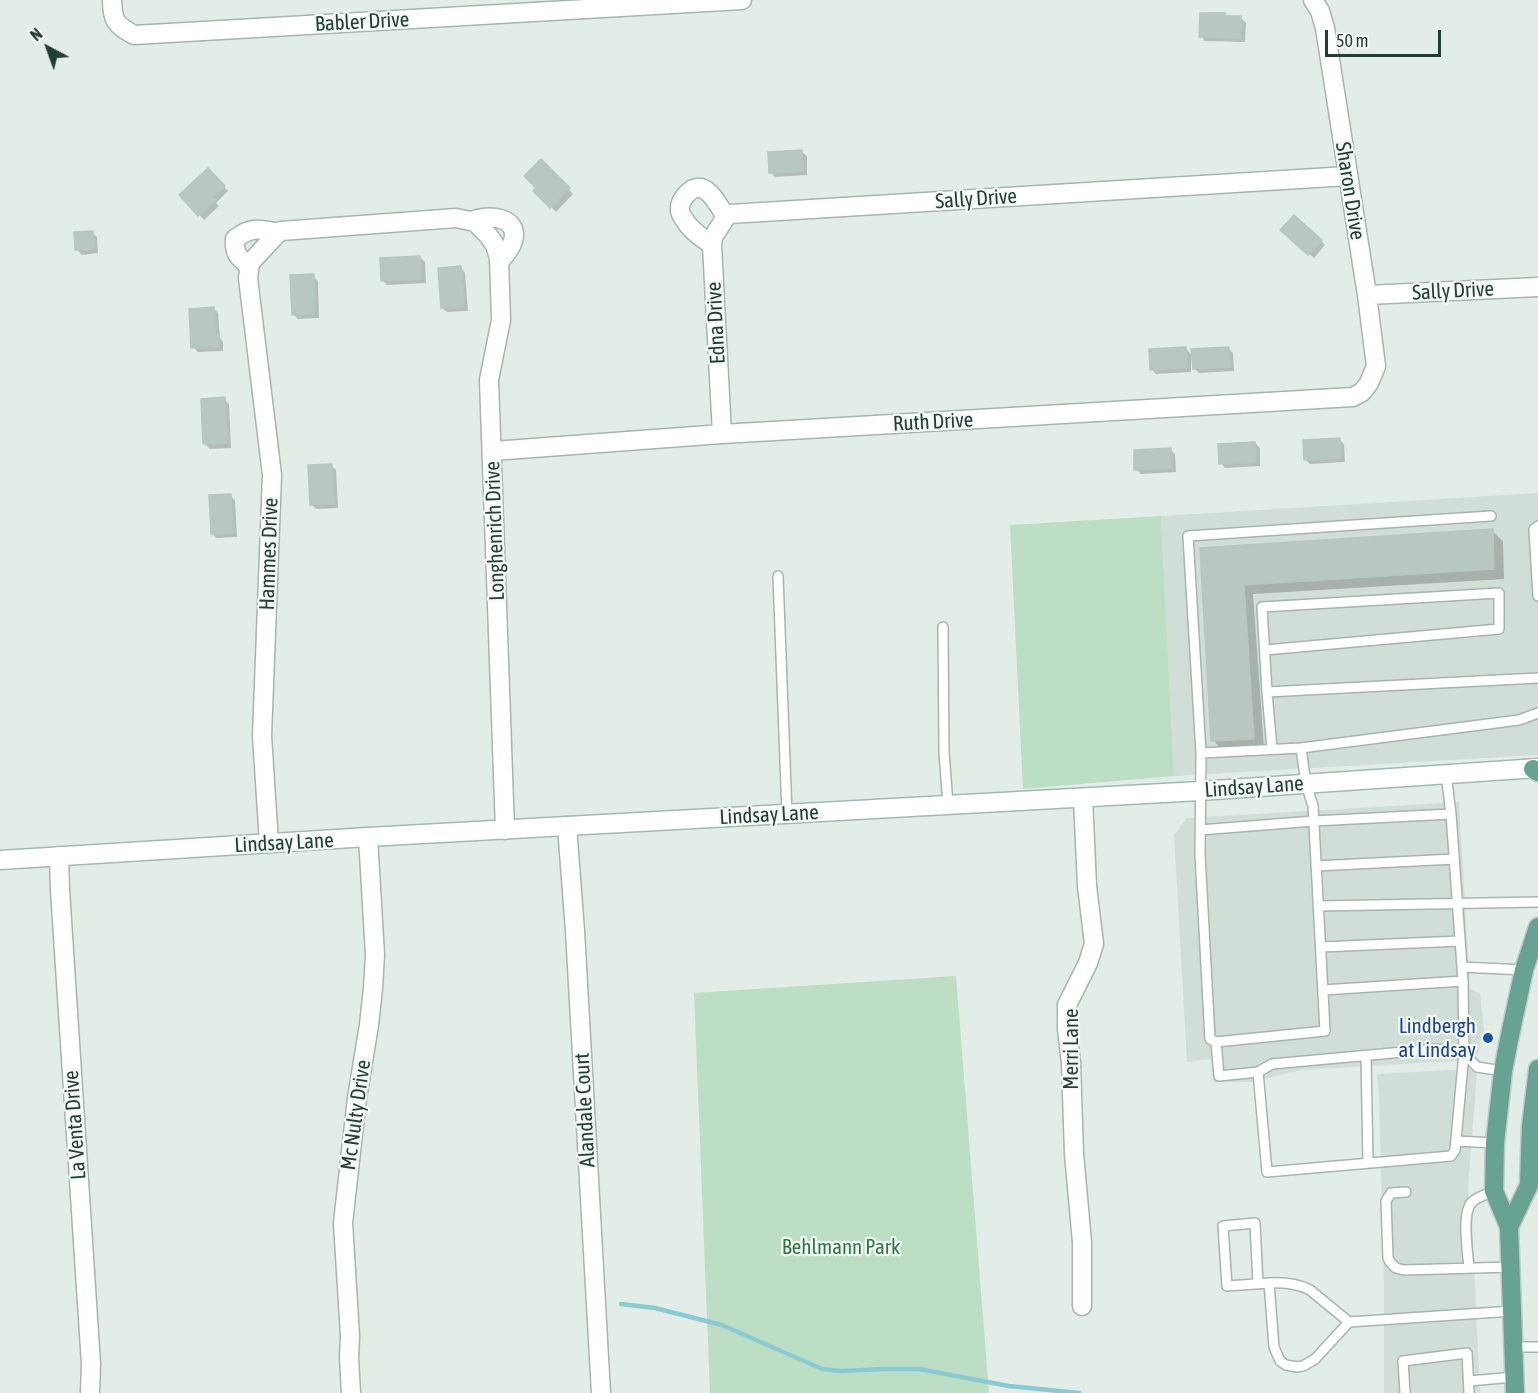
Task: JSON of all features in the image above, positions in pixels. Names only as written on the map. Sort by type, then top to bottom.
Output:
[{"type":"main road","points":[[1514,1385],[1509,1227],[1494,1191],[1495,1143],[1503,1071],[1510,1035],[1524,970],[1538,927]]},
{"type":"main road","points":[[1509,1227],[1533,1185],[1531,1126],[1538,1069]]},
{"type":"street","name":"Babler Drive","points":[[112,0],[113,14],[120,27],[134,35],[742,0]]},
{"type":"street","name":"Sharon Drive","points":[[1313,0],[1320,11],[1325,28],[1368,296],[1376,366],[1369,383]]},
{"type":"street","name":"Sally Drive","points":[[726,217],[730,214],[1347,176]]},
{"type":"street","points":[[712,245],[692,230],[684,219],[680,210],[683,198],[693,189],[701,188],[709,193],[726,217]]},
{"type":"street","name":"Edna Drive","points":[[722,434],[712,245],[713,237],[726,217]]},
{"type":"street","name":"Hammes Drive","points":[[269,843],[262,736],[272,475],[248,278],[249,266],[239,258],[234,249],[235,239],[243,232],[255,228],[279,233],[287,230],[456,218],[471,221],[479,218],[499,218],[513,228],[514,237],[512,244],[499,262]]},
{"type":"street","name":"Longhenrich Drive","points":[[471,221],[475,222],[495,245],[499,262],[501,320],[489,380],[505,830]]},
{"type":"street","points":[[249,266],[279,233]]},
{"type":"street","name":"Sally Drive","points":[[1368,296],[1538,287]]},
{"type":"street","name":"Ruth Drive","points":[[493,451],[722,434],[1353,397],[1362,392],[1369,383]]},
{"type":"street","name":"Lindsay Lane","points":[[0,860],[1536,770]]},
{"type":"street","name":"Merri Lane","points":[[1082,1306],[1082,1242],[1074,1154],[1071,1063],[1066,1029],[1067,1005],[1088,963],[1094,944],[1087,886],[1083,798]]},
{"type":"street","name":"Alandale Court","points":[[567,826],[601,1393]]},
{"type":"street","name":"Mc Nulty Drive","points":[[351,1393],[343,1223],[357,1098],[374,987],[375,955],[368,837]]},
{"type":"street","name":"La Venta Drive","points":[[59,856],[91,1364],[90,1393]]},
{"type":"lane","points":[[1301,748],[1306,784],[1313,806],[1325,1031],[1216,1042],[1210,1039],[1200,830],[1201,753],[1188,536],[1491,516]]},
{"type":"lane","points":[[1538,526],[1534,529],[1538,596]]},
{"type":"lane","points":[[778,576],[787,814]]},
{"type":"lane","points":[[1265,650],[1499,629],[1499,593],[1262,607],[1267,692],[1272,749]]},
{"type":"lane","points":[[943,627],[944,752],[948,805]]},
{"type":"lane","points":[[1267,692],[1538,678]]},
{"type":"lane","points":[[1201,753],[1301,748],[1519,720],[1538,713]]},
{"type":"lane","points":[[1257,1072],[1267,1172],[1451,1156],[1455,1150],[1464,1053],[1463,981],[1446,774]]},
{"type":"lane","points":[[1200,830],[1451,814]]},
{"type":"lane","points":[[1316,866],[1454,859]]},
{"type":"lane","points":[[1318,906],[1538,902]]},
{"type":"lane","points":[[1321,947],[1460,941]]},
{"type":"lane","points":[[1462,967],[1524,970]]},
{"type":"lane","points":[[1323,990],[1463,981]]},
{"type":"lane","points":[[1216,1042],[1219,1076],[1257,1072],[1272,1064],[1436,1049],[1464,1053],[1477,1067],[1503,1071]]},
{"type":"lane","points":[[1366,1056],[1368,1163]]},
{"type":"lane","points":[[1456,1141],[1495,1143]]},
{"type":"lane","points":[[1468,1268],[1466,1226],[1468,1210],[1476,1199],[1494,1191]]},
{"type":"lane","points":[[1406,1192],[1391,1193],[1386,1201],[1386,1249],[1390,1262],[1396,1268],[1404,1270],[1511,1267]]},
{"type":"lane","points":[[1258,1284],[1255,1223],[1223,1226],[1227,1286],[1258,1284],[1269,1283],[1304,1286],[1349,1322],[1513,1311]]},
{"type":"lane","points":[[1269,1283],[1274,1347],[1280,1361],[1286,1365],[1303,1366],[1315,1359],[1349,1322]]},
{"type":"lane","points":[[1513,1347],[1538,1347]]},
{"type":"lane","points":[[1404,1393],[1403,1361],[1467,1353],[1469,1393]]},
{"type":"lane","points":[[1469,1381],[1514,1385]]},
{"type":"shaded area","points":[[1538,493],[1538,755],[1174,776],[1161,516]]},
{"type":"shaded area","points":[[1459,802],[1470,989],[1480,993],[1484,1029],[1478,1053],[1467,1064],[1455,1061],[1301,1070],[1251,1082],[1213,1082],[1211,1059],[1187,1062],[1174,835],[1187,818]]},
{"type":"shaded area","points":[[1469,1069],[1477,1074],[1468,1187],[1480,1393],[1384,1393],[1384,1281],[1377,1074]]},
{"type":"green space","points":[[1161,516],[1174,776],[1023,789],[1010,525]]},
{"type":"green space","name":"Behlmann Park","points":[[956,976],[989,1393],[710,1393],[694,993]]},
{"type":"building","points":[[1200,13],[1225,13],[1225,16],[1241,16],[1241,38],[1199,37]]},
{"type":"building","points":[[802,150],[803,171],[769,173],[768,152]]},
{"type":"building","points":[[541,159],[570,188],[550,208],[533,191],[536,188],[524,176]]},
{"type":"building","points":[[208,168],[225,186],[212,197],[216,200],[198,216],[179,195]]},
{"type":"building","points":[[1294,215],[1322,240],[1308,255],[1280,230]]},
{"type":"building","points":[[93,231],[94,249],[75,250],[74,232]]},
{"type":"building","points":[[420,256],[421,279],[381,281],[380,258]]},
{"type":"building","points":[[461,266],[464,306],[441,308],[438,268]]},
{"type":"building","points":[[314,274],[315,314],[292,315],[290,275]]},
{"type":"building","points":[[214,307],[219,346],[191,348],[189,309]]},
{"type":"building","points":[[1186,347],[1187,368],[1150,370],[1149,349]]},
{"type":"building","points":[[1229,347],[1230,367],[1193,369],[1191,349]]},
{"type":"building","points":[[225,397],[227,443],[203,444],[201,399]]},
{"type":"building","points":[[1340,438],[1341,458],[1304,460],[1303,440]]},
{"type":"building","points":[[1255,442],[1256,462],[1219,464],[1218,444]]},
{"type":"building","points":[[1171,448],[1172,468],[1134,470],[1134,450]]},
{"type":"building","points":[[332,464],[334,504],[310,505],[308,465]]},
{"type":"building","points":[[231,494],[233,533],[211,534],[209,495]]},
{"type":"building","points":[[1493,529],[1494,569],[1244,585],[1254,739],[1211,741],[1200,548]]},
{"type":"waterway","points":[[621,1304],[655,1308],[722,1325],[822,1369],[841,1371],[919,1369],[1009,1386],[1079,1393]]},
{"type":"place","name":"Lindbergh at Lindsay","points":[[1488,1038]]}]
